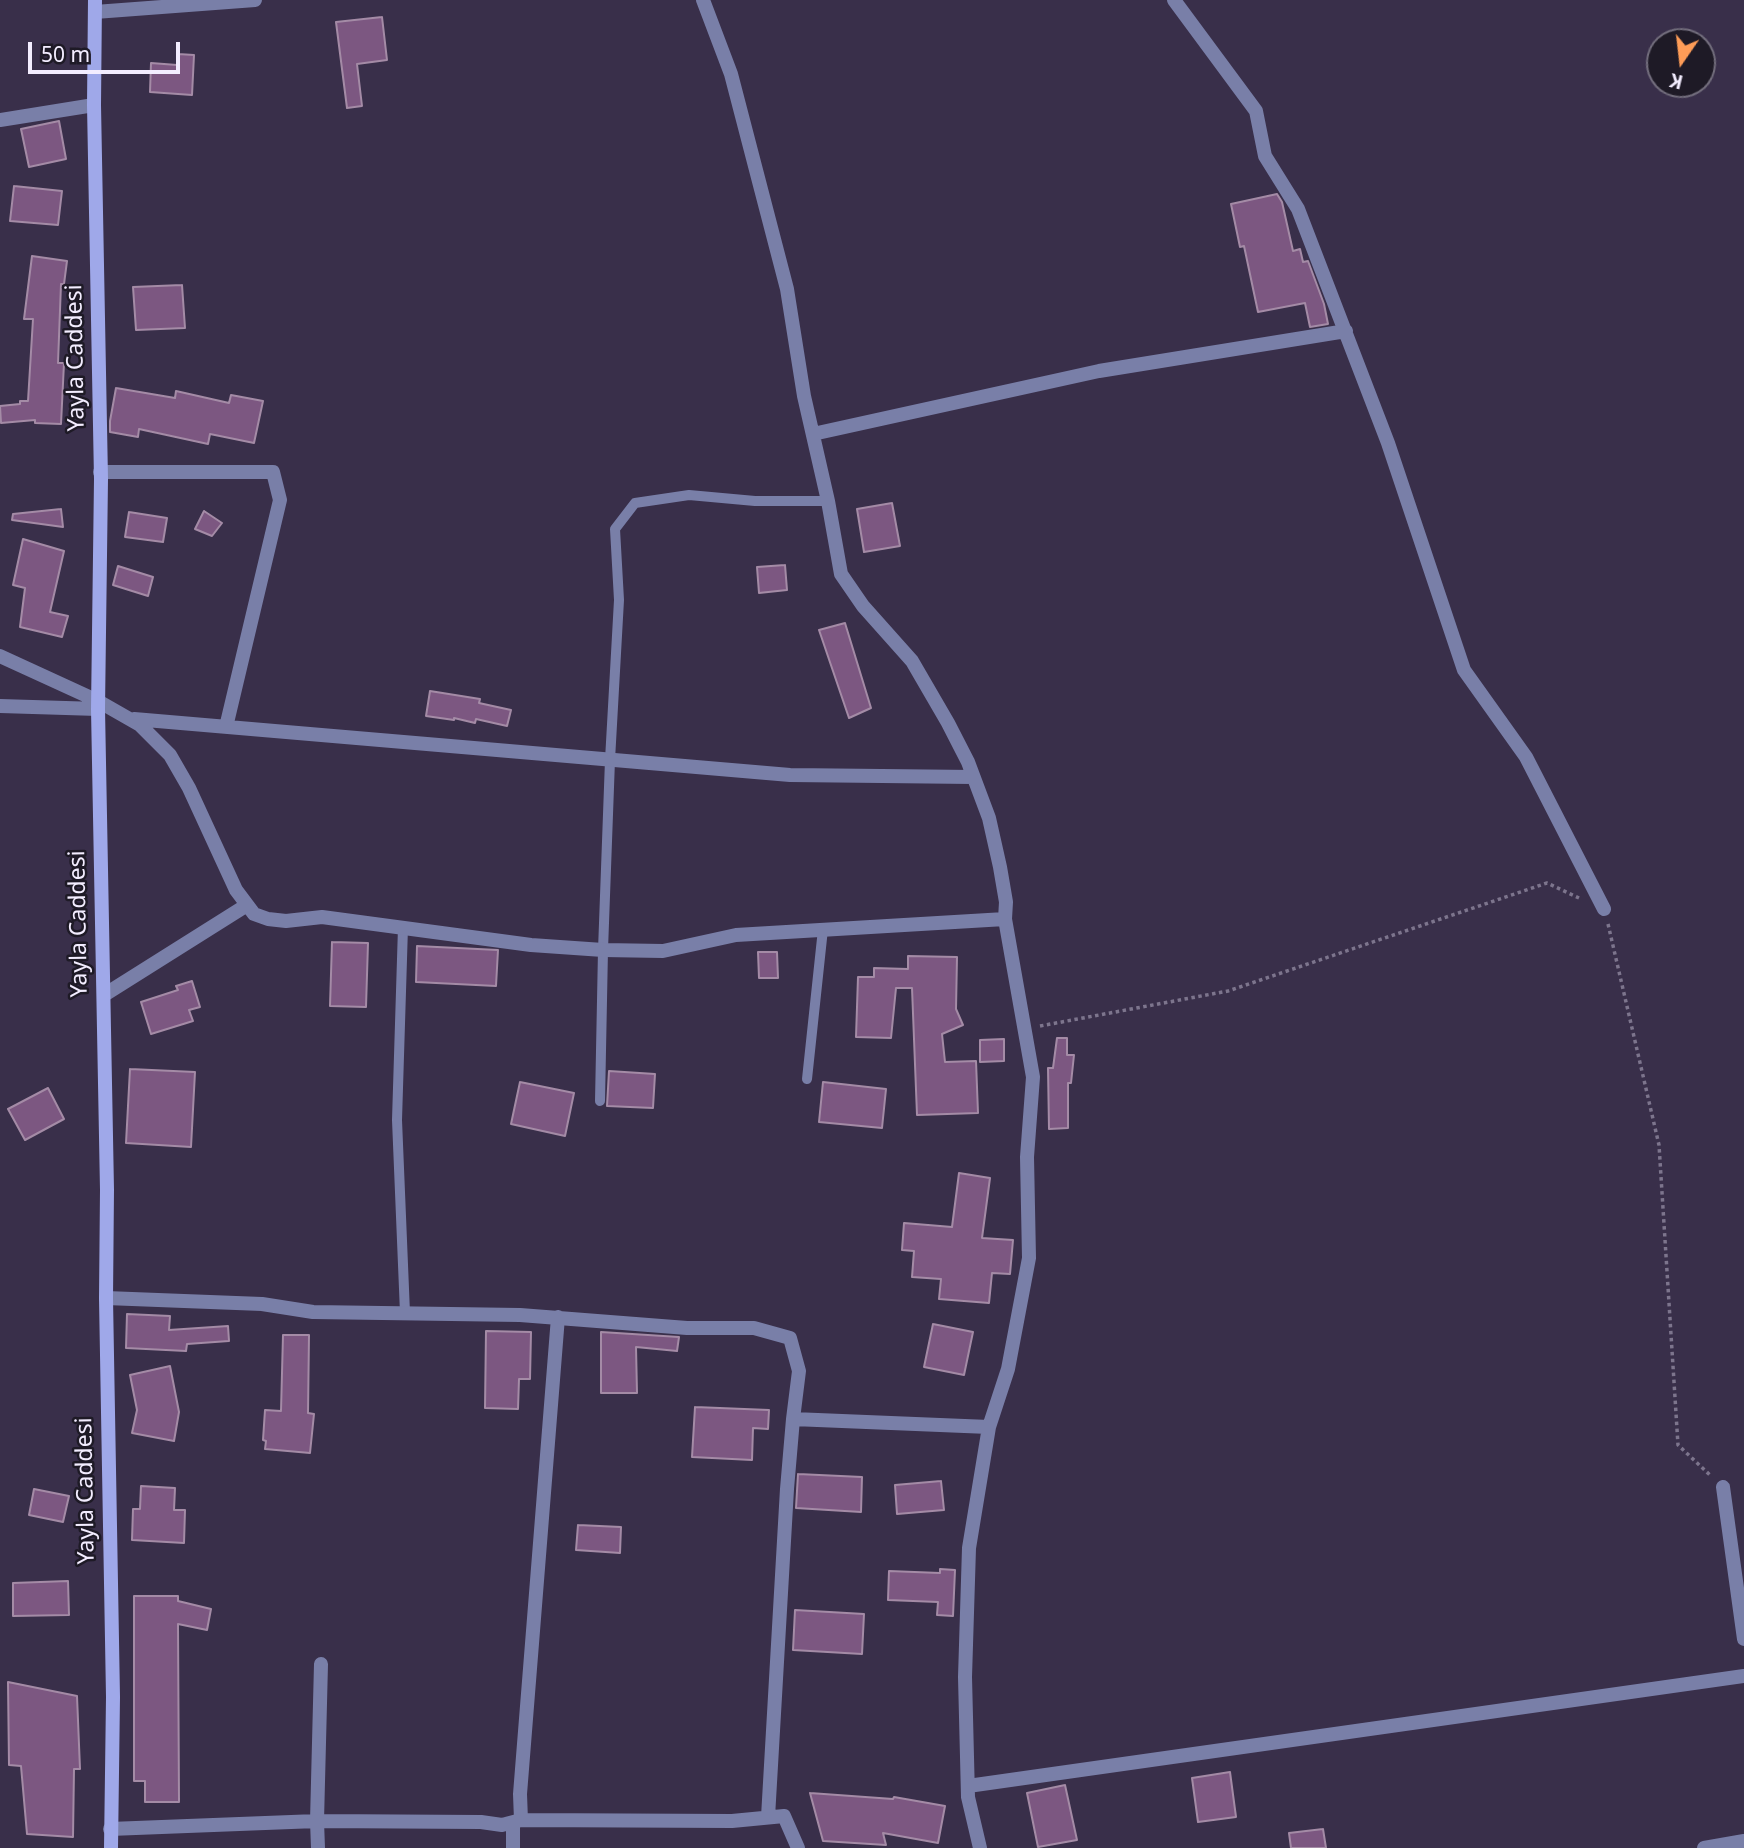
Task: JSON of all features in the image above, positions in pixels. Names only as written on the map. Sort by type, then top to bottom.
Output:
[{"type":"street","points":[[95,6],[255,0]]},
{"type":"street","points":[[703,0],[731,74],[787,289],[804,396],[828,501],[841,574],[863,606],[912,661],[948,723],[989,818],[1006,902],[1005,919],[1032,1077],[1027,1157],[1030,1258],[1008,1369],[989,1427],[969,1548],[965,1677],[968,1797],[980,1848]]},
{"type":"street","points":[[1174,0],[1256,111],[1265,156],[1298,209],[1388,443],[1464,670],[1525,757],[1604,909]]},
{"type":"street","name":"Yayla Caddesi","points":[[95,6],[100,471],[98,705],[113,1697],[111,1848]]},
{"type":"street","points":[[0,120],[94,105]]},
{"type":"street","points":[[813,434],[1099,371],[1346,331]]},
{"type":"street","points":[[100,471],[273,472],[280,500],[226,727]]},
{"type":"street","points":[[0,656],[141,724],[170,755],[189,788],[236,890],[254,914],[268,919],[322,917],[531,945],[663,951],[736,935],[1005,919]]},
{"type":"street","points":[[0,706],[98,705]]},
{"type":"street","points":[[130,718],[790,775],[973,777]]},
{"type":"street","points":[[104,995],[247,905]]},
{"type":"street","points":[[106,1298],[262,1304],[313,1312],[558,1317],[687,1328],[754,1328],[790,1338],[799,1371],[787,1489],[768,1817]]},
{"type":"street","points":[[513,1848],[520,1794],[558,1317]]},
{"type":"street","points":[[793,1419],[989,1427]]},
{"type":"street","points":[[1723,1487],[1744,1639]]},
{"type":"street","points":[[318,1848],[321,1664]]},
{"type":"street","points":[[968,1786],[1744,1676]]},
{"type":"street","points":[[110,1829],[317,1821],[481,1822],[502,1825],[517,1821],[732,1821],[784,1815],[799,1848]]},
{"type":"street","points":[[1704,1848],[1744,1841]]},
{"type":"lane","points":[[600,1101],[610,760],[620,600],[615,529],[635,503],[689,495],[755,501],[828,501]]},
{"type":"lane","points":[[403,927],[397,1121],[405,1313]]},
{"type":"lane","points":[[807,1079],[823,929]]},
{"type":"path","points":[[1023,1030],[1228,991],[1547,883],[1604,909],[1659,1145],[1678,1445],[1723,1487]]},
{"type":"building","points":[[382,17],[387,60],[357,64],[362,106],[347,108],[336,22]]},
{"type":"building","points":[[178,54],[194,55],[192,95],[150,92],[151,63],[177,65]]},
{"type":"building","points":[[59,121],[66,159],[29,167],[21,129]]},
{"type":"building","points":[[14,186],[62,191],[58,225],[10,221]]},
{"type":"building","points":[[1277,194],[1282,202],[1293,251],[1300,249],[1303,262],[1308,261],[1324,304],[1328,324],[1310,327],[1305,303],[1258,312],[1244,246],[1240,247],[1231,204]]},
{"type":"building","points":[[32,256],[67,261],[64,284],[61,284],[58,363],[64,363],[61,424],[35,423],[35,420],[1,423],[0,406],[28,401],[33,319],[24,319]]},
{"type":"building","points":[[182,285],[185,328],[136,330],[133,287]]},
{"type":"building","points":[[116,388],[175,398],[176,391],[229,403],[231,395],[263,401],[254,443],[210,434],[208,444],[139,429],[138,437],[110,432]]},
{"type":"building","points":[[892,503],[900,546],[864,552],[857,509]]},
{"type":"building","points":[[61,509],[63,527],[12,520],[13,514]]},
{"type":"building","points":[[204,511],[222,523],[212,536],[195,529]]},
{"type":"building","points":[[129,512],[167,518],[163,542],[125,537]]},
{"type":"building","points":[[23,539],[64,551],[50,612],[68,616],[62,637],[20,627],[25,588],[13,585]]},
{"type":"building","points":[[785,565],[787,590],[759,593],[757,567]]},
{"type":"building","points":[[118,566],[153,577],[148,596],[113,585]]},
{"type":"building","points":[[845,623],[871,708],[849,718],[819,630]]},
{"type":"building","points":[[430,691],[480,699],[479,703],[511,710],[507,726],[476,719],[475,723],[426,716]]},
{"type":"building","points":[[332,942],[368,943],[366,1007],[330,1006]]},
{"type":"building","points":[[417,946],[498,950],[496,986],[416,982]]},
{"type":"building","points":[[758,952],[777,952],[778,978],[759,978]]},
{"type":"building","points":[[908,956],[957,957],[956,1009],[963,1025],[942,1034],[945,1062],[976,1061],[978,1113],[917,1115],[912,988],[896,988],[891,1038],[856,1037],[858,977],[874,977],[874,968],[908,969]]},
{"type":"building","points":[[192,981],[200,1007],[189,1010],[193,1021],[151,1034],[141,1002],[178,990],[176,986]]},
{"type":"building","points":[[1057,1038],[1067,1038],[1067,1055],[1074,1055],[1071,1083],[1068,1083],[1068,1128],[1049,1129],[1048,1068],[1053,1068]]},
{"type":"building","points":[[1004,1039],[1004,1061],[980,1062],[980,1040]]},
{"type":"building","points":[[130,1069],[195,1072],[191,1147],[126,1143]]},
{"type":"building","points":[[609,1071],[655,1074],[653,1108],[607,1106]]},
{"type":"building","points":[[520,1082],[574,1093],[565,1136],[511,1124]]},
{"type":"building","points":[[823,1082],[886,1089],[882,1128],[819,1122]]},
{"type":"building","points":[[48,1088],[64,1119],[25,1140],[8,1109]]},
{"type":"building","points":[[959,1173],[990,1178],[982,1238],[1013,1240],[1010,1274],[992,1273],[989,1303],[939,1299],[941,1279],[912,1277],[914,1251],[902,1250],[904,1223],[952,1227]]},
{"type":"building","points":[[127,1314],[170,1316],[169,1330],[228,1326],[229,1341],[187,1344],[186,1351],[126,1348]]},
{"type":"building","points":[[933,1324],[973,1332],[964,1375],[924,1367]]},
{"type":"building","points":[[486,1331],[531,1332],[530,1379],[519,1379],[518,1409],[485,1408]]},
{"type":"building","points":[[601,1332],[679,1337],[677,1351],[636,1347],[637,1393],[601,1393]]},
{"type":"building","points":[[283,1335],[309,1335],[308,1413],[314,1414],[310,1453],[265,1449],[265,1410],[281,1411]]},
{"type":"building","points":[[170,1366],[179,1412],[174,1441],[132,1433],[137,1410],[130,1375]]},
{"type":"building","points":[[695,1407],[769,1410],[768,1429],[753,1428],[752,1460],[692,1457]]},
{"type":"building","points":[[798,1474],[862,1477],[861,1512],[796,1508]]},
{"type":"building","points":[[941,1481],[944,1510],[897,1514],[895,1485]]},
{"type":"building","points":[[141,1486],[175,1488],[174,1510],[185,1510],[184,1543],[132,1540],[133,1509],[140,1509]]},
{"type":"building","points":[[34,1489],[69,1496],[63,1522],[29,1515]]},
{"type":"building","points":[[578,1525],[621,1527],[620,1553],[576,1550]]},
{"type":"building","points":[[940,1569],[955,1570],[953,1616],[937,1615],[938,1602],[888,1600],[889,1571],[940,1573]]},
{"type":"building","points":[[68,1581],[69,1615],[13,1616],[13,1583]]},
{"type":"building","points":[[134,1596],[178,1596],[178,1601],[211,1609],[207,1630],[178,1624],[179,1802],[145,1802],[145,1781],[134,1781]]},
{"type":"building","points":[[795,1610],[864,1614],[862,1654],[793,1650]]},
{"type":"building","points":[[8,1682],[77,1696],[80,1769],[74,1769],[73,1837],[27,1834],[21,1766],[9,1765]]},
{"type":"building","points":[[1230,1772],[1236,1817],[1198,1822],[1192,1778]]},
{"type":"building","points":[[1065,1785],[1077,1840],[1038,1847],[1027,1793]]},
{"type":"building","points":[[810,1793],[894,1797],[945,1806],[938,1843],[883,1833],[886,1845],[823,1841]]},
{"type":"building","points":[[1323,1829],[1326,1848],[1291,1848],[1289,1833]]}]
